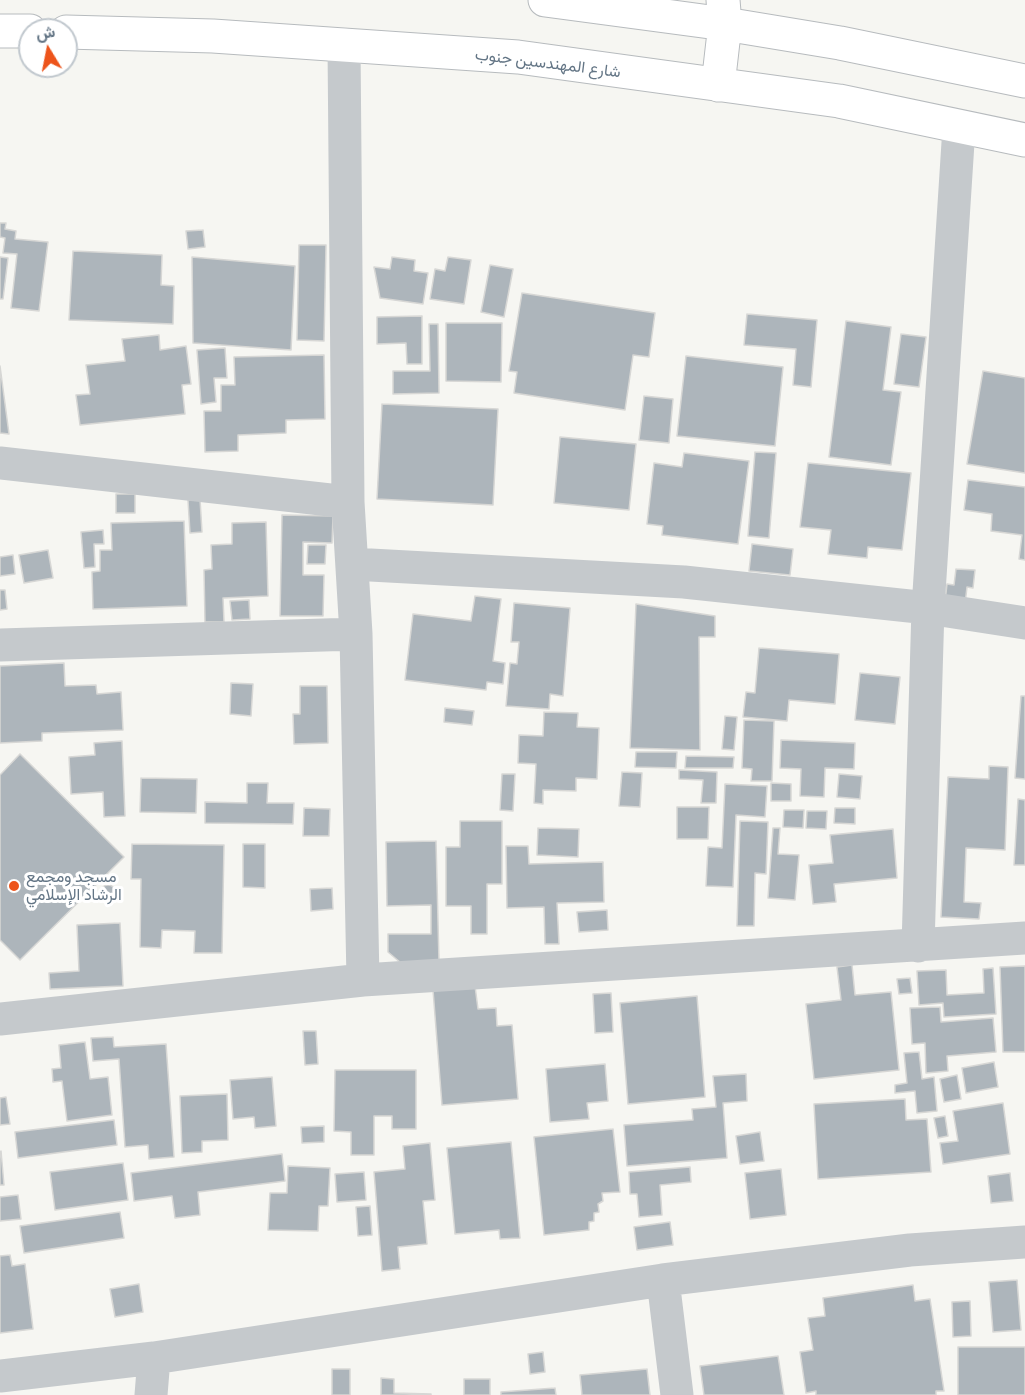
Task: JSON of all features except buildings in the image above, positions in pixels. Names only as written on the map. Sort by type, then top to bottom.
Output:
[{"type":"highway","points":[[545,0],[724,12],[840,43],[1025,81]]},
{"type":"highway","points":[[718,85],[724,12]]},
{"type":"highway","points":[[0,30],[18,31]]},
{"type":"highway","name":"شارع المهندسين جنوب","points":[[78,32],[213,36],[518,57],[839,101],[1025,140]]},
{"type":"street","points":[[344,45],[348,502],[356,634],[363,980]]},
{"type":"street","points":[[918,946],[928,608],[959,127]]},
{"type":"street","points":[[0,463],[348,502]]},
{"type":"street","points":[[352,564],[684,582],[928,608],[1025,623]]},
{"type":"street","points":[[0,645],[356,634]]},
{"type":"street","points":[[0,1019],[363,980],[1025,938]]},
{"type":"street","points":[[0,1376],[154,1358],[663,1280],[910,1250],[1025,1242]]},
{"type":"street","points":[[663,1280],[677,1395]]},
{"type":"street","points":[[150,1395],[154,1358]]},
{"type":"place","name":"مسجد ومجمع الرشاد الإسلامي","points":[[14,886]]}]
